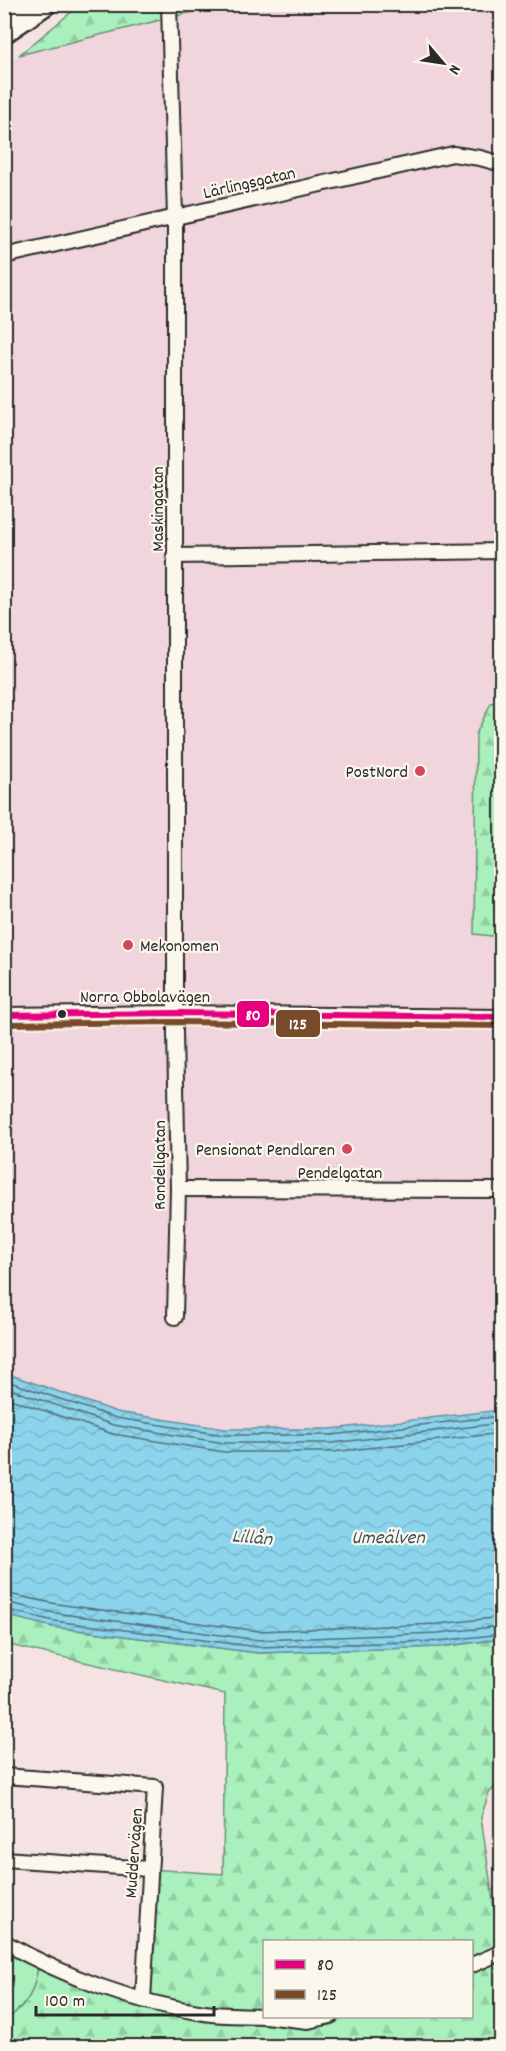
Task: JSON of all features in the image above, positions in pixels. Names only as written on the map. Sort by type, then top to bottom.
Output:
[{"type":"highway","points":[[4,14],[19,4]]},
{"type":"highway","points":[[4,32],[45,4]]},
{"type":"street","name":"Maskingatan","points":[[169,5],[175,217],[175,1013]]},
{"type":"street","name":"Lärlingsgatan","points":[[4,256],[453,154],[501,164]]},
{"type":"street","points":[[174,556],[501,551]]},
{"type":"street","name":"Norra Obbolavägen","points":[[4,1015],[175,1013],[501,1017]]},
{"type":"street","name":"Rondellgatan","points":[[175,1013],[177,1189],[175,1317]]},
{"type":"street","name":"Pendelgatan","points":[[177,1189],[501,1190]]},
{"type":"street","name":"Muddervägen","points":[[4,1776],[155,1787],[143,2000]]},
{"type":"street","points":[[4,1859],[149,1869]]},
{"type":"street","points":[[4,1942],[39,1962],[106,1989],[143,2000],[204,2013],[263,2016]]},
{"type":"street","points":[[473,1964],[501,1952]]},
{"type":"street","points":[[282,2018],[308,2021],[322,2018]]},
{"type":"shaded area","points":[[221,5],[501,5],[502,700],[491,703],[476,734],[474,933],[502,937],[502,1198],[495,1411],[331,1429],[225,1429],[117,1412],[5,1373],[5,62],[19,55]]},
{"type":"green space","points":[[80,5],[221,5],[19,55]]},
{"type":"green space","points":[[502,700],[501,937],[474,934],[476,734],[491,703]]},
{"type":"green space","points":[[5,1615],[53,1627],[258,1653],[439,1647],[501,1639],[501,1781],[489,1793],[481,1817],[501,1956],[501,2046],[5,2046],[5,2021],[30,1996],[39,1962],[143,1999],[149,1869],[223,1874],[225,1694],[5,1644]]},
{"type":"green space","points":[[5,1942],[39,1962],[30,1996],[5,2021]]},
{"type":"water","name":"Umeälven","points":[[5,1373],[117,1412],[225,1429],[331,1429],[501,1410],[501,1639],[439,1647],[258,1653],[53,1627],[5,1615]]},
{"type":"transit line","name":"80","points":[[4,1015],[175,1013],[502,1017]]},
{"type":"transit line","name":"125","points":[[4,1024],[175,1022],[502,1026]]},
{"type":"place","name":"PostNord","points":[[420,771]]},
{"type":"place","name":"Mekonomen","points":[[128,945]]},
{"type":"place","name":"Pensionat Pendlaren","points":[[347,1149]]},
{"type":"water label","name":"Lillån","points":[[252,1536]]}]
